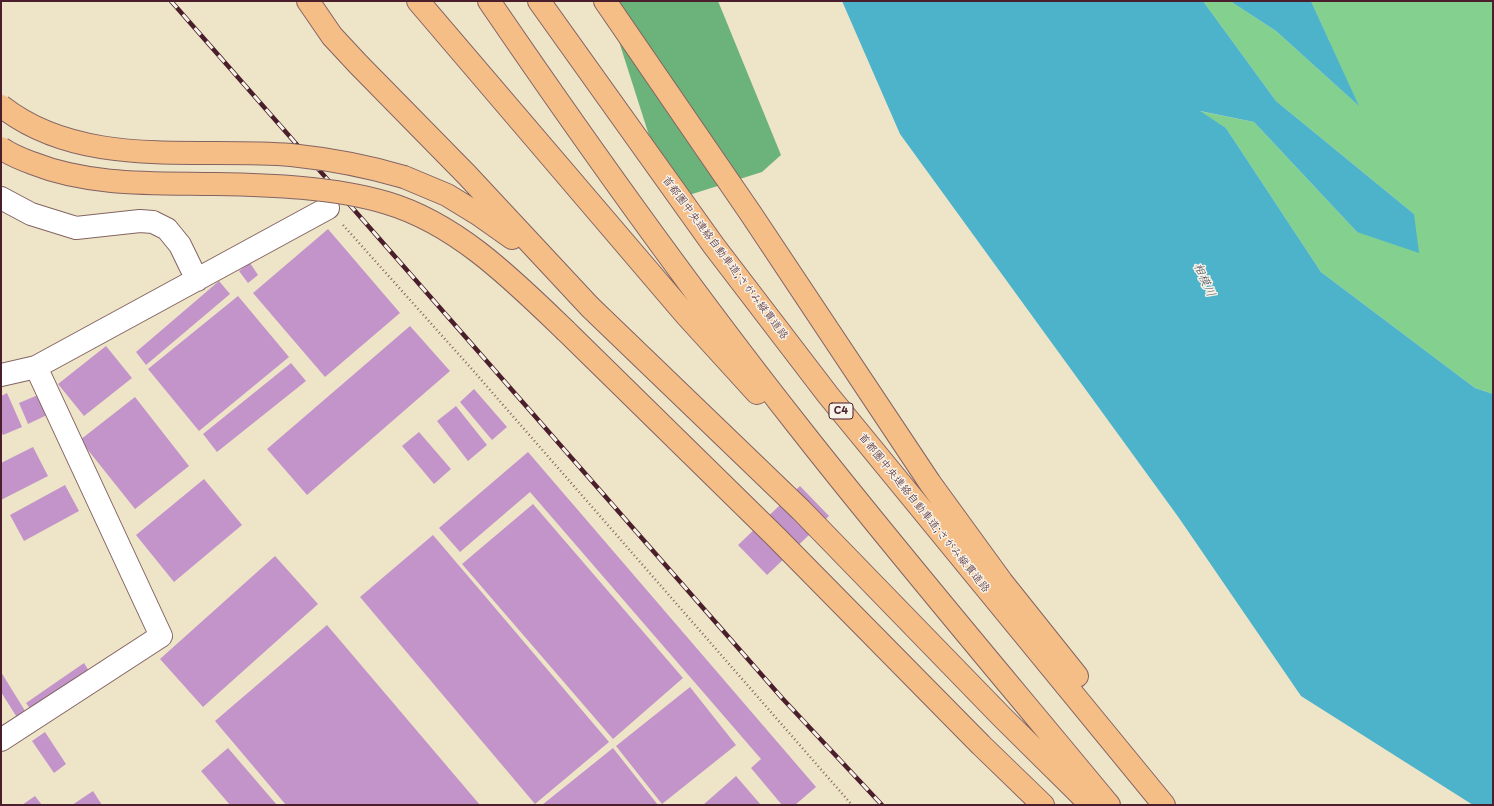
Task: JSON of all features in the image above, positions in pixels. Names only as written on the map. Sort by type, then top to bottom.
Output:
[{"type":"highway","points":[[308,1],[332,36],[467,175],[590,307]]},
{"type":"highway","points":[[418,1],[686,315],[890,541]]},
{"type":"highway","points":[[489,1],[567,115],[681,272],[797,425],[890,541],[1109,805]]},
{"type":"highway","name":"首都圏中央連絡自動車道;さがみ縦貫道路","points":[[539,1],[714,246],[828,395],[1164,805]]},
{"type":"highway","points":[[604,1],[751,214],[930,483],[1002,582],[1180,805]]},
{"type":"highway","points":[[1,106],[14,116],[43,131],[76,142],[107,148],[156,152],[290,155],[367,166],[404,177],[447,195],[478,214],[505,232],[590,307],[801,510],[1002,718],[1091,805]]},
{"type":"highway","points":[[1,148],[10,155],[44,168],[86,178],[121,182],[280,187],[350,194],[388,203],[419,216],[451,233],[515,282],[561,326],[775,536],[1042,805]]},
{"type":"street","points":[[1,198],[31,214],[76,228],[153,222],[167,229],[180,245],[197,280]]},
{"type":"street","points":[[1,375],[36,367],[328,208]]},
{"type":"street","points":[[1,740],[161,636],[36,367]]},
{"type":"path","points":[[328,208],[470,367],[852,805]]},
{"type":"green space","points":[[617,1],[718,1],[781,155],[762,172],[670,201],[615,29]]},
{"type":"green space","points":[[1203,1],[1230,1],[1276,31],[1358,105],[1311,1],[1493,1],[1493,394],[1475,388],[1321,272],[1226,128],[1199,111],[1254,122],[1357,232],[1414,214],[1276,101]]},
{"type":"water","name":"相模川","points":[[842,1],[1203,1],[1276,101],[1414,214],[1419,253],[1357,232],[1254,122],[1200,111],[1226,128],[1321,272],[1475,388],[1493,394],[1493,805],[1473,805],[1301,696],[1179,518],[900,134]]},
{"type":"water","points":[[1230,1],[1311,1],[1359,106],[1276,31]]},
{"type":"building","points":[[328,229],[400,313],[325,377],[253,293]]},
{"type":"building","points":[[250,263],[258,275],[248,283],[239,271]]},
{"type":"building","points":[[219,281],[230,294],[146,365],[136,352]]},
{"type":"building","points":[[238,296],[289,357],[199,431],[148,369]]},
{"type":"building","points":[[410,326],[450,371],[307,495],[267,449]]},
{"type":"building","points":[[106,346],[132,378],[84,416],[58,384]]},
{"type":"building","points":[[291,363],[306,381],[217,452],[203,434]]},
{"type":"building","points":[[474,389],[507,427],[492,440],[460,402]]},
{"type":"building","points":[[7,393],[22,427],[3,435],[1,431],[1,396]]},
{"type":"building","points":[[38,395],[47,415],[28,424],[19,403]]},
{"type":"building","points":[[135,397],[189,466],[135,509],[80,440]]},
{"type":"building","points":[[456,406],[487,445],[468,461],[437,421]]},
{"type":"building","points":[[419,432],[451,469],[434,484],[402,446]]},
{"type":"building","points":[[33,447],[48,476],[1,500],[1,463]]},
{"type":"building","points":[[528,452],[816,787],[795,805],[782,805],[751,768],[761,759],[530,492],[460,552],[439,528]]},
{"type":"building","points":[[204,479],[242,525],[174,582],[136,535]]},
{"type":"building","points":[[65,485],[79,511],[24,541],[10,515]]},
{"type":"building","points":[[800,486],[829,516],[767,575],[738,545]]},
{"type":"building","points":[[533,504],[683,678],[613,739],[462,564]]},
{"type":"building","points":[[433,535],[609,742],[535,804],[360,597]]},
{"type":"building","points":[[275,556],[318,604],[203,707],[160,659]]},
{"type":"building","points":[[327,625],[480,805],[286,805],[215,721]]},
{"type":"building","points":[[84,663],[89,671],[31,710],[26,703]]},
{"type":"building","points":[[1,672],[27,714],[18,719],[1,692]]},
{"type":"building","points":[[690,687],[736,745],[662,804],[616,746]]},
{"type":"building","points":[[45,732],[66,764],[54,773],[32,741]]},
{"type":"building","points":[[228,748],[277,805],[230,805],[201,771]]},
{"type":"building","points":[[613,748],[658,805],[542,805]]},
{"type":"building","points":[[736,776],[761,805],[703,805]]},
{"type":"building","points":[[93,791],[102,805],[72,805]]},
{"type":"building","points":[[35,796],[42,805],[22,805]]},
{"type":"railway","points":[[171,1],[782,698],[882,805]]}]
